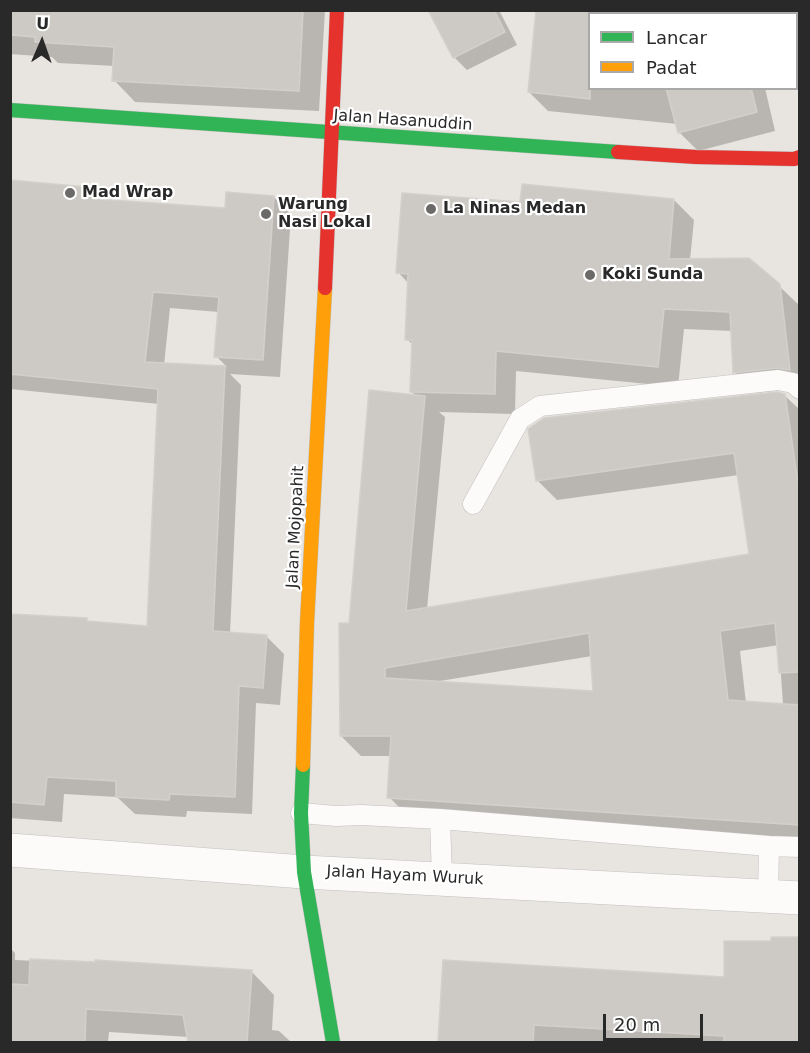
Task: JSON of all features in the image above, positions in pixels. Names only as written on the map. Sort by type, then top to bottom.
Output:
[{"type":"street","name":"Jalan Mojopahit","points":[[333,1042],[304,872],[301,813],[307,623],[333,132],[337,10]]},
{"type":"street","name":"Jalan Hasanuddin","points":[[10,110],[696,157],[798,159]]},
{"type":"street","name":"Jalan Hayam Wuruk","points":[[10,850],[304,872],[784,897]]},
{"type":"lane","points":[[473,504],[520,419],[540,406],[778,380],[793,383],[800,389]]},
{"type":"lane","points":[[301,813],[440,819],[800,847]]},
{"type":"lane","points":[[440,819],[442,878]]},
{"type":"lane","points":[[769,846],[784,897]]},
{"type":"building","points":[[10,10],[303,10],[299,91],[112,81],[114,47],[35,42],[35,37],[10,35]]},
{"type":"building","points":[[428,10],[494,10],[505,32],[453,58]]},
{"type":"building","points":[[536,10],[590,10],[588,12],[588,90],[590,90],[590,99],[528,92]]},
{"type":"building","points":[[667,90],[752,90],[757,112],[678,133]]},
{"type":"building","points":[[10,180],[97,188],[97,199],[225,208],[226,192],[274,196],[263,360],[214,357],[219,297],[153,292],[145,362],[225,366],[213,631],[267,635],[263,688],[239,686],[235,797],[170,794],[169,800],[116,797],[116,781],[47,777],[44,805],[10,802],[10,614],[87,618],[87,621],[147,626],[158,389],[10,374]]},
{"type":"building","points":[[522,184],[674,199],[669,259],[749,258],[780,284],[790,370],[777,368],[733,373],[730,312],[664,309],[658,367],[496,351],[495,394],[410,392],[412,340],[405,340],[408,274],[396,273],[402,193],[520,202]]},
{"type":"building","points":[[369,390],[425,396],[406,611],[749,554],[734,453],[536,481],[528,429],[544,418],[777,392],[785,394],[800,497],[800,672],[779,673],[775,623],[720,631],[728,700],[800,705],[800,825],[387,798],[391,736],[340,736],[339,623],[349,623]],"holes":[[[589,633],[593,691],[385,678],[385,668]]]},
{"type":"building","points":[[771,937],[800,937],[800,1042],[724,1042],[724,1036],[534,1025],[533,1042],[438,1042],[443,960],[724,977],[724,941],[771,941]]},
{"type":"building","points":[[30,959],[95,962],[95,960],[252,970],[247,1042],[188,1042],[183,1015],[86,1009],[85,1042],[10,1042],[10,984],[29,985]]},
{"type":"traffic: fast","points":[[10,110],[618,152]]},
{"type":"traffic: fast","points":[[303,765],[301,813],[304,872],[333,1042]]},
{"type":"traffic: slow","points":[[303,765],[307,623],[325,288]]},
{"type":"traffic: jam","points":[[325,288],[337,10]]},
{"type":"traffic: jam","points":[[618,152],[696,157],[794,159],[800,157]]},
{"type":"place","name":"Mad Wrap","points":[[70,193]]},
{"type":"place","name":"La Ninas Medan","points":[[431,209]]},
{"type":"place","name":"Warung Nasi Lokal","points":[[266,214]]},
{"type":"place","name":"Koki Sunda","points":[[590,275]]}]
